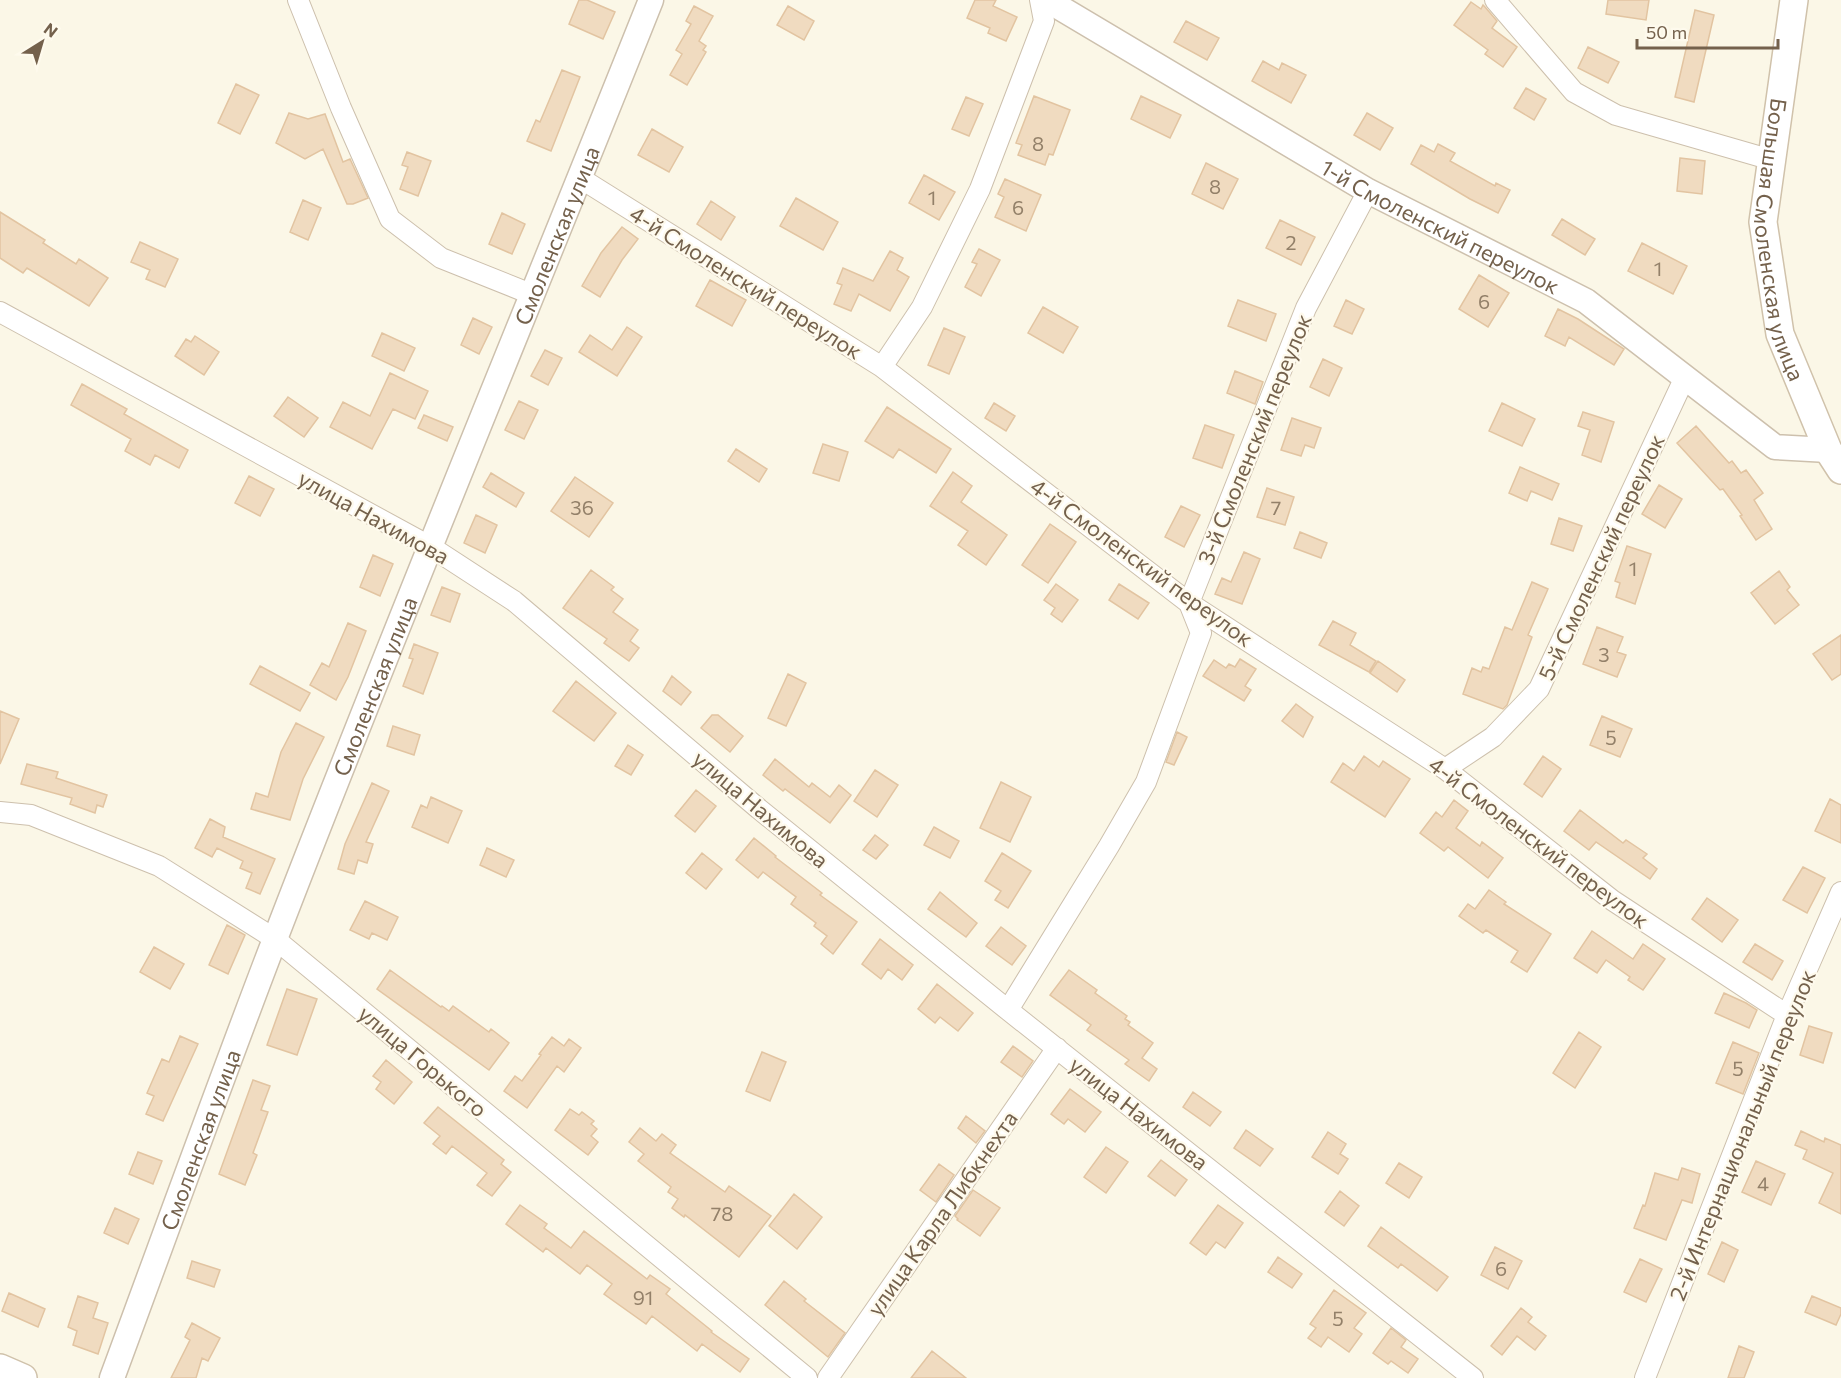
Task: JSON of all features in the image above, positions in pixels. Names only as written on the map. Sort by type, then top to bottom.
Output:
[{"type":"main road","name":"Большая Смоленская улица","points":[[1794,0],[1763,222],[1780,334],[1834,460]]},
{"type":"main road","points":[[0,1368],[22,1378]]},
{"type":"street","points":[[298,0],[341,108],[390,219],[441,258],[531,294]]},
{"type":"street","name":"Смоленская улица","points":[[112,1378],[275,939],[531,294],[651,0]]},
{"type":"street","points":[[882,367],[922,308],[980,189],[1044,21],[1040,0]]},
{"type":"street","name":"1-й Смоленский переулок","points":[[1047,0],[1368,191],[1586,301],[1775,447],[1834,460]]},
{"type":"street","points":[[1495,0],[1574,92],[1616,115],[1772,160]]},
{"type":"street","name":"4-й Смоленский переулок","points":[[580,178],[882,367],[1189,603],[1445,769],[1612,900],[1787,1016]]},
{"type":"street","name":"3-й Смоленский переулок","points":[[1189,603],[1306,308],[1368,191]]},
{"type":"street","name":"улица Нахимова","points":[[0,312],[431,547],[514,601],[759,809],[1008,1010],[1473,1378]]},
{"type":"street","name":"5-й Смоленский переулок","points":[[1445,769],[1493,737],[1539,689],[1684,377]]},
{"type":"street","points":[[1008,1010],[1146,782],[1201,633],[1189,603]]},
{"type":"street","name":"улица Горького","points":[[0,812],[31,815],[159,866],[275,939],[807,1378]]},
{"type":"street","name":"2-й Интернациональный переулок","points":[[1645,1378],[1787,1016],[1841,892]]},
{"type":"street","name":"улица Карла Либкнехта","points":[[828,1378],[1057,1048]]},
{"type":"building","points":[[579,0],[587,0],[615,12],[603,39],[569,24]]},
{"type":"building","points":[[975,0],[996,0],[993,6],[1017,17],[1006,41],[988,33],[990,28],[967,18]]},
{"type":"building","points":[[1608,0],[1649,0],[1646,20],[1606,14]]},
{"type":"building","points":[[1471,2],[1481,9],[1483,5],[1497,21],[1492,28],[1517,47],[1503,67],[1485,54],[1488,50],[1454,25]]},
{"type":"building","points":[[694,6],[713,16],[699,41],[706,46],[703,50],[706,52],[687,85],[670,75],[682,54],[676,50],[691,24],[686,21]]},
{"type":"building","points":[[788,6],[814,21],[804,40],[777,25]]},
{"type":"building","points":[[1695,10],[1714,15],[1694,102],[1675,97]]},
{"type":"building","points":[[1186,21],[1219,38],[1207,60],[1174,42]]},
{"type":"building","points":[[1588,47],[1619,62],[1608,83],[1578,68]]},
{"type":"building","points":[[1263,61],[1279,70],[1282,63],[1306,75],[1291,103],[1252,81]]},
{"type":"building","points":[[562,70],[580,77],[551,151],[527,141],[536,120],[540,122]]},
{"type":"building","points":[[236,84],[259,95],[240,134],[218,123]]},
{"type":"building","points":[[1526,88],[1546,99],[1534,120],[1514,108]]},
{"type":"building","points":[[1034,96],[1070,110],[1053,155],[1049,154],[1045,165],[1018,155],[1022,145],[1016,143]]},
{"type":"building","points":[[1141,96],[1181,115],[1170,138],[1131,119]]},
{"type":"building","points":[[966,97],[983,104],[969,136],[952,129]]},
{"type":"building","points":[[289,113],[308,119],[325,114],[343,162],[350,159],[368,198],[347,204],[323,149],[305,159],[276,143]]},
{"type":"building","points":[[1367,113],[1393,128],[1380,150],[1354,135]]},
{"type":"building","points":[[652,129],[683,147],[669,172],[638,155]]},
{"type":"building","points":[[1438,144],[1455,153],[1450,161],[1495,186],[1496,183],[1510,190],[1498,213],[1411,164],[1421,145],[1434,152]]},
{"type":"building","points":[[407,152],[431,161],[418,196],[400,189],[408,167],[402,165]]},
{"type":"building","points":[[1680,158],[1705,161],[1702,194],[1677,191]]},
{"type":"building","points":[[1206,163],[1238,179],[1223,209],[1192,194]]},
{"type":"building","points":[[924,175],[955,192],[939,220],[909,203]]},
{"type":"building","points":[[1005,179],[1041,195],[1026,231],[995,217],[1004,197],[998,194]]},
{"type":"building","points":[[796,198],[838,222],[823,250],[780,226]]},
{"type":"building","points":[[303,200],[321,208],[308,240],[290,232]]},
{"type":"building","points":[[711,201],[735,217],[721,240],[697,224]]},
{"type":"building","points":[[0,212],[45,240],[43,243],[76,264],[79,259],[108,278],[89,306],[27,268],[23,273],[0,258]]},
{"type":"building","points":[[502,213],[525,224],[512,254],[489,244]]},
{"type":"building","points":[[1562,219],[1595,239],[1585,255],[1552,235]]},
{"type":"building","points":[[1280,220],[1315,237],[1301,265],[1266,248]]},
{"type":"building","points":[[622,227],[638,239],[622,260],[600,297],[582,286],[601,253]]},
{"type":"building","points":[[140,242],[178,259],[165,287],[146,279],[150,270],[131,262]]},
{"type":"building","points":[[1642,243],[1687,266],[1673,294],[1628,271]]},
{"type":"building","points":[[979,249],[1000,260],[981,296],[965,287],[977,264],[972,262]]},
{"type":"building","points":[[890,251],[903,258],[897,270],[909,277],[890,311],[859,294],[851,311],[834,304],[842,285],[837,283],[843,268],[873,281]]},
{"type":"building","points":[[1479,275],[1509,293],[1488,327],[1459,309]]},
{"type":"building","points":[[710,280],[746,300],[732,326],[696,306]]},
{"type":"building","points":[[1238,300],[1276,314],[1266,341],[1228,326]]},
{"type":"building","points":[[1346,300],[1364,309],[1352,334],[1334,326]]},
{"type":"building","points":[[1043,307],[1078,327],[1063,353],[1028,333]]},
{"type":"building","points":[[1558,309],[1578,319],[1624,349],[1614,365],[1569,337],[1565,346],[1545,336]]},
{"type":"building","points":[[473,318],[492,327],[479,354],[461,345]]},
{"type":"building","points":[[627,327],[642,337],[617,376],[579,352],[590,335],[612,350]]},
{"type":"building","points":[[944,328],[965,337],[949,374],[928,365]]},
{"type":"building","points":[[382,333],[415,348],[404,371],[372,356]]},
{"type":"building","points":[[195,336],[219,352],[204,375],[175,356],[186,339],[191,342]]},
{"type":"building","points":[[545,350],[562,358],[548,385],[531,376]]},
{"type":"building","points":[[1323,359],[1342,368],[1329,396],[1310,387]]},
{"type":"building","points":[[1235,371],[1263,382],[1255,404],[1227,393]]},
{"type":"building","points":[[390,373],[428,391],[415,419],[393,409],[372,449],[330,427],[343,402],[370,416]]},
{"type":"building","points":[[82,384],[127,409],[124,414],[188,450],[179,468],[155,455],[150,465],[125,451],[131,439],[71,405]]},
{"type":"building","points":[[288,397],[318,418],[304,437],[274,416]]},
{"type":"building","points":[[519,401],[538,410],[524,439],[505,430]]},
{"type":"building","points":[[994,403],[1015,416],[1006,431],[985,418]]},
{"type":"building","points":[[1502,403],[1535,419],[1522,446],[1489,431]]},
{"type":"building","points":[[887,407],[951,449],[936,473],[899,449],[893,458],[865,441]]},
{"type":"building","points":[[1583,412],[1614,422],[1601,462],[1582,455],[1590,430],[1578,426]]},
{"type":"building","points":[[424,415],[453,427],[447,441],[418,428]]},
{"type":"building","points":[[1292,418],[1321,428],[1314,448],[1305,445],[1301,456],[1281,450]]},
{"type":"building","points":[[1205,425],[1234,435],[1222,468],[1193,458]]},
{"type":"building","points":[[1696,426],[1729,463],[1732,461],[1741,473],[1746,470],[1763,493],[1754,500],[1772,529],[1756,540],[1740,516],[1742,515],[1723,489],[1720,490],[1677,443]]},
{"type":"building","points":[[823,444],[848,452],[839,481],[813,473]]},
{"type":"building","points":[[736,449],[767,469],[759,482],[728,461]]},
{"type":"building","points":[[1520,467],[1559,484],[1552,500],[1531,491],[1527,501],[1509,493]]},
{"type":"building","points":[[953,472],[972,486],[961,502],[1007,535],[986,565],[958,545],[968,531],[930,506]]},
{"type":"building","points":[[491,473],[524,493],[516,507],[483,487]]},
{"type":"building","points":[[249,476],[274,489],[260,516],[235,503]]},
{"type":"building","points":[[575,477],[613,503],[589,537],[551,511]]},
{"type":"building","points":[[1659,485],[1682,499],[1665,528],[1642,514]]},
{"type":"building","points":[[1267,488],[1294,497],[1285,525],[1257,517]]},
{"type":"building","points":[[1181,506],[1200,515],[1184,547],[1165,537]]},
{"type":"building","points":[[476,515],[497,525],[485,553],[464,543]]},
{"type":"building","points":[[1559,518],[1582,526],[1573,551],[1551,544]]},
{"type":"building","points":[[1050,524],[1076,542],[1048,583],[1022,565]]},
{"type":"building","points":[[1300,532],[1327,543],[1321,558],[1294,548]]},
{"type":"building","points":[[1627,546],[1651,554],[1635,604],[1616,597],[1620,583],[1615,581]]},
{"type":"building","points":[[1244,552],[1260,559],[1242,604],[1215,594],[1222,578],[1231,582]]},
{"type":"building","points":[[373,555],[393,564],[380,596],[360,587]]},
{"type":"building","points":[[591,570],[614,587],[611,590],[623,599],[613,612],[638,630],[630,641],[639,648],[629,661],[604,643],[607,639],[563,608]]},
{"type":"building","points":[[1779,571],[1790,587],[1787,590],[1799,605],[1775,624],[1751,593]]},
{"type":"building","points":[[1532,582],[1548,589],[1528,635],[1532,637],[1507,705],[1503,709],[1463,694],[1472,668],[1481,672],[1483,667],[1489,669],[1505,627],[1512,630]]},
{"type":"building","points":[[1056,584],[1078,600],[1062,622],[1051,614],[1055,608],[1044,600]]},
{"type":"building","points":[[1119,584],[1149,603],[1138,619],[1109,600]]},
{"type":"building","points":[[442,587],[460,594],[450,622],[431,615]]},
{"type":"building","points":[[1333,621],[1356,633],[1350,645],[1376,661],[1369,672],[1319,645]]},
{"type":"building","points":[[348,623],[366,631],[348,677],[336,700],[310,685],[322,663],[329,667]]},
{"type":"building","points":[[1597,627],[1623,637],[1617,652],[1626,655],[1617,677],[1583,664]]},
{"type":"building","points":[[1841,635],[1841,674],[1832,680],[1813,654]]},
{"type":"building","points":[[414,644],[438,653],[423,694],[403,686],[413,659],[409,658]]},
{"type":"building","points":[[1240,659],[1256,669],[1245,686],[1251,690],[1244,701],[1203,676],[1214,660],[1226,668],[1229,664],[1235,667]]},
{"type":"building","points":[[1378,661],[1405,680],[1397,692],[1370,673]]},
{"type":"building","points":[[260,666],[310,693],[300,711],[250,684]]},
{"type":"building","points":[[788,674],[806,683],[786,726],[768,718]]},
{"type":"building","points":[[672,676],[691,692],[681,705],[663,691]]},
{"type":"building","points":[[576,681],[616,713],[594,741],[553,711]]},
{"type":"building","points":[[1296,704],[1313,717],[1303,737],[1282,721]]},
{"type":"building","points":[[0,711],[19,719],[0,764]]},
{"type":"building","points":[[712,715],[718,715],[743,736],[730,752],[701,728]]},
{"type":"building","points":[[1602,716],[1632,729],[1620,757],[1590,745]]},
{"type":"building","points":[[296,723],[324,737],[303,779],[290,820],[251,809],[256,793],[268,797],[281,752]]},
{"type":"building","points":[[393,726],[420,735],[414,755],[387,746]]},
{"type":"building","points":[[1177,732],[1187,737],[1174,765],[1166,762]]},
{"type":"building","points":[[628,745],[643,755],[631,775],[615,766]]},
{"type":"building","points":[[1364,756],[1379,767],[1383,761],[1410,779],[1385,817],[1331,782],[1343,763],[1354,771]]},
{"type":"building","points":[[1543,756],[1561,769],[1542,797],[1524,784]]},
{"type":"building","points":[[775,759],[809,787],[812,783],[830,797],[839,785],[851,795],[830,823],[763,775]]},
{"type":"building","points":[[27,764],[58,772],[56,778],[107,795],[103,807],[97,805],[95,813],[70,804],[72,798],[21,784]]},
{"type":"building","points":[[875,770],[898,785],[877,817],[854,801]]},
{"type":"building","points":[[1001,782],[1031,797],[1010,842],[980,828]]},
{"type":"building","points":[[372,783],[389,791],[366,842],[373,844],[367,863],[358,860],[354,874],[338,869],[345,844]]},
{"type":"building","points":[[696,790],[716,806],[695,832],[675,816]]},
{"type":"building","points":[[431,797],[462,811],[448,843],[412,827],[421,805],[427,808]]},
{"type":"building","points":[[1830,799],[1841,805],[1841,843],[1815,831]]},
{"type":"building","points":[[1454,800],[1468,811],[1456,828],[1480,846],[1482,842],[1503,858],[1488,878],[1448,847],[1444,851],[1420,833],[1436,812],[1442,817]]},
{"type":"building","points":[[1580,810],[1623,843],[1626,840],[1647,854],[1643,858],[1657,869],[1650,879],[1596,842],[1589,850],[1564,831]]},
{"type":"building","points":[[210,819],[225,827],[223,837],[275,859],[260,894],[246,888],[252,873],[240,868],[243,861],[217,848],[212,857],[195,848]]},
{"type":"building","points":[[934,827],[959,841],[950,858],[924,845]]},
{"type":"building","points":[[875,835],[888,845],[876,859],[863,850]]},
{"type":"building","points":[[754,838],[822,893],[820,895],[857,922],[833,954],[821,944],[827,936],[814,926],[816,923],[791,904],[796,897],[763,872],[758,878],[736,860]]},
{"type":"building","points":[[487,848],[514,860],[506,877],[480,865]]},
{"type":"building","points":[[702,853],[722,869],[706,889],[686,873]]},
{"type":"building","points":[[1002,853],[1031,871],[1008,908],[995,900],[1001,891],[985,881]]},
{"type":"building","points":[[1803,867],[1825,878],[1807,913],[1783,900]]},
{"type":"building","points":[[1489,890],[1506,902],[1504,904],[1551,934],[1527,972],[1511,962],[1518,951],[1486,930],[1483,933],[1459,916],[1468,904],[1475,909]]},
{"type":"building","points":[[940,892],[977,923],[966,937],[928,909]]},
{"type":"building","points":[[1707,898],[1738,920],[1722,942],[1692,919]]},
{"type":"building","points":[[365,901],[398,917],[387,940],[372,933],[369,939],[350,930]]},
{"type":"building","points":[[227,925],[245,935],[228,974],[209,965]]},
{"type":"building","points":[[1001,927],[1026,946],[1012,965],[986,946]]},
{"type":"building","points":[[1592,931],[1633,959],[1643,944],[1665,959],[1643,990],[1628,980],[1630,977],[1606,960],[1597,973],[1574,958]]},
{"type":"building","points":[[880,939],[913,965],[902,980],[888,969],[881,979],[862,964]]},
{"type":"building","points":[[1755,944],[1783,961],[1772,980],[1743,962]]},
{"type":"building","points":[[154,947],[184,964],[170,989],[140,972]]},
{"type":"building","points":[[390,970],[441,1007],[449,1011],[453,1006],[489,1032],[491,1029],[509,1043],[489,1070],[377,989]]},
{"type":"building","points":[[1069,970],[1097,990],[1095,993],[1127,1016],[1125,1019],[1130,1022],[1128,1025],[1153,1043],[1142,1058],[1157,1069],[1149,1081],[1125,1064],[1129,1060],[1087,1030],[1091,1025],[1050,995]]},
{"type":"building","points":[[937,984],[973,1013],[958,1031],[940,1017],[935,1023],[918,1009]]},
{"type":"building","points":[[287,989],[317,999],[297,1055],[267,1045]]},
{"type":"building","points":[[1724,993],[1757,1010],[1749,1028],[1715,1013]]},
{"type":"building","points":[[1809,1026],[1832,1033],[1823,1063],[1800,1055]]},
{"type":"building","points":[[1579,1032],[1601,1047],[1575,1088],[1553,1073]]},
{"type":"building","points":[[180,1036],[198,1044],[163,1121],[146,1114],[154,1096],[147,1093],[162,1059],[169,1062]]},
{"type":"building","points":[[552,1037],[564,1046],[569,1039],[581,1048],[564,1072],[557,1066],[527,1108],[504,1091],[515,1076],[522,1081]]},
{"type":"building","points":[[1733,1042],[1759,1053],[1743,1094],[1716,1083]]},
{"type":"building","points":[[1013,1046],[1033,1061],[1022,1077],[1001,1062]]},
{"type":"building","points":[[762,1052],[786,1062],[770,1101],[746,1091]]},
{"type":"building","points":[[386,1060],[412,1082],[394,1104],[376,1089],[381,1082],[373,1076]]},
{"type":"building","points":[[253,1080],[270,1086],[261,1110],[268,1112],[253,1153],[257,1155],[245,1185],[219,1174]]},
{"type":"building","points":[[1070,1089],[1101,1112],[1085,1132],[1068,1119],[1064,1124],[1051,1114]]},
{"type":"building","points":[[1193,1092],[1221,1112],[1210,1126],[1183,1107]]},
{"type":"building","points":[[438,1107],[504,1160],[501,1164],[511,1172],[492,1196],[477,1185],[487,1173],[452,1146],[446,1154],[433,1144],[440,1136],[424,1123]]},
{"type":"building","points":[[570,1109],[579,1115],[582,1112],[594,1121],[591,1124],[597,1129],[591,1136],[598,1142],[588,1155],[555,1130]]},
{"type":"building","points":[[966,1116],[985,1131],[976,1143],[958,1128]]},
{"type":"building","points":[[640,1128],[656,1141],[662,1134],[676,1145],[670,1153],[725,1192],[729,1186],[771,1216],[739,1257],[685,1215],[684,1217],[672,1208],[678,1199],[668,1192],[671,1187],[638,1161],[644,1154],[629,1142]]},
{"type":"building","points":[[1246,1130],[1273,1149],[1260,1166],[1234,1148]]},
{"type":"building","points":[[1801,1131],[1824,1142],[1825,1138],[1841,1145],[1841,1214],[1819,1203],[1833,1173],[1803,1159],[1807,1150],[1795,1145]]},
{"type":"building","points":[[1328,1132],[1346,1144],[1340,1154],[1348,1159],[1338,1174],[1312,1157]]},
{"type":"building","points":[[1106,1147],[1128,1162],[1106,1193],[1084,1177]]},
{"type":"building","points":[[138,1152],[162,1161],[153,1184],[129,1174]]},
{"type":"building","points":[[1161,1160],[1187,1180],[1175,1196],[1148,1176]]},
{"type":"building","points":[[1756,1161],[1785,1174],[1771,1205],[1742,1192]]},
{"type":"building","points":[[1399,1163],[1422,1177],[1409,1198],[1386,1183]]},
{"type":"building","points":[[939,1164],[954,1175],[936,1202],[920,1190]]},
{"type":"building","points":[[1682,1168],[1700,1174],[1692,1203],[1682,1200],[1666,1240],[1634,1228],[1643,1205],[1645,1206],[1655,1173],[1678,1180]]},
{"type":"building","points":[[973,1190],[1000,1208],[980,1236],[957,1220],[955,1216]]},
{"type":"building","points":[[1340,1191],[1359,1206],[1344,1226],[1325,1212]]},
{"type":"building","points":[[794,1194],[822,1217],[797,1249],[769,1226]]},
{"type":"building","points":[[520,1205],[547,1224],[544,1228],[571,1248],[584,1231],[647,1279],[650,1275],[670,1289],[666,1294],[711,1332],[749,1359],[740,1372],[702,1344],[697,1351],[652,1316],[646,1324],[604,1294],[612,1284],[587,1265],[580,1274],[546,1248],[543,1252],[506,1224]]},
{"type":"building","points":[[1218,1205],[1243,1223],[1225,1248],[1216,1242],[1206,1255],[1190,1243]]},
{"type":"building","points":[[115,1208],[139,1219],[128,1244],[104,1233]]},
{"type":"building","points":[[1381,1227],[1448,1277],[1437,1291],[1401,1264],[1398,1268],[1368,1246]]},
{"type":"building","points":[[1722,1242],[1738,1250],[1724,1282],[1708,1274]]},
{"type":"building","points":[[1495,1247],[1522,1261],[1508,1289],[1481,1275]]},
{"type":"building","points":[[1278,1257],[1302,1274],[1292,1288],[1268,1272]]},
{"type":"building","points":[[1640,1259],[1662,1269],[1646,1302],[1624,1292]]},
{"type":"building","points":[[192,1261],[220,1270],[214,1287],[187,1278]]},
{"type":"building","points":[[784,1281],[806,1299],[804,1301],[845,1333],[828,1357],[765,1305]]},
{"type":"building","points":[[1334,1290],[1366,1313],[1354,1328],[1362,1334],[1349,1352],[1328,1337],[1321,1347],[1308,1338],[1316,1328],[1310,1324]]},
{"type":"building","points":[[9,1293],[45,1309],[38,1327],[2,1311]]},
{"type":"building","points":[[78,1296],[98,1303],[93,1318],[108,1323],[98,1354],[73,1345],[77,1331],[68,1327]]},
{"type":"building","points":[[1812,1296],[1841,1308],[1836,1325],[1805,1312]]},
{"type":"building","points":[[1521,1308],[1532,1317],[1528,1322],[1546,1336],[1535,1350],[1517,1336],[1502,1355],[1491,1346]]},
{"type":"building","points":[[192,1323],[220,1338],[208,1361],[202,1358],[196,1378],[171,1378],[190,1340],[185,1337]]},
{"type":"building","points":[[1391,1328],[1406,1340],[1401,1347],[1418,1359],[1408,1373],[1391,1361],[1388,1364],[1373,1353]]},
{"type":"building","points":[[1739,1346],[1754,1352],[1744,1378],[1728,1378]]},
{"type":"building","points":[[932,1351],[966,1378],[911,1378]]}]
